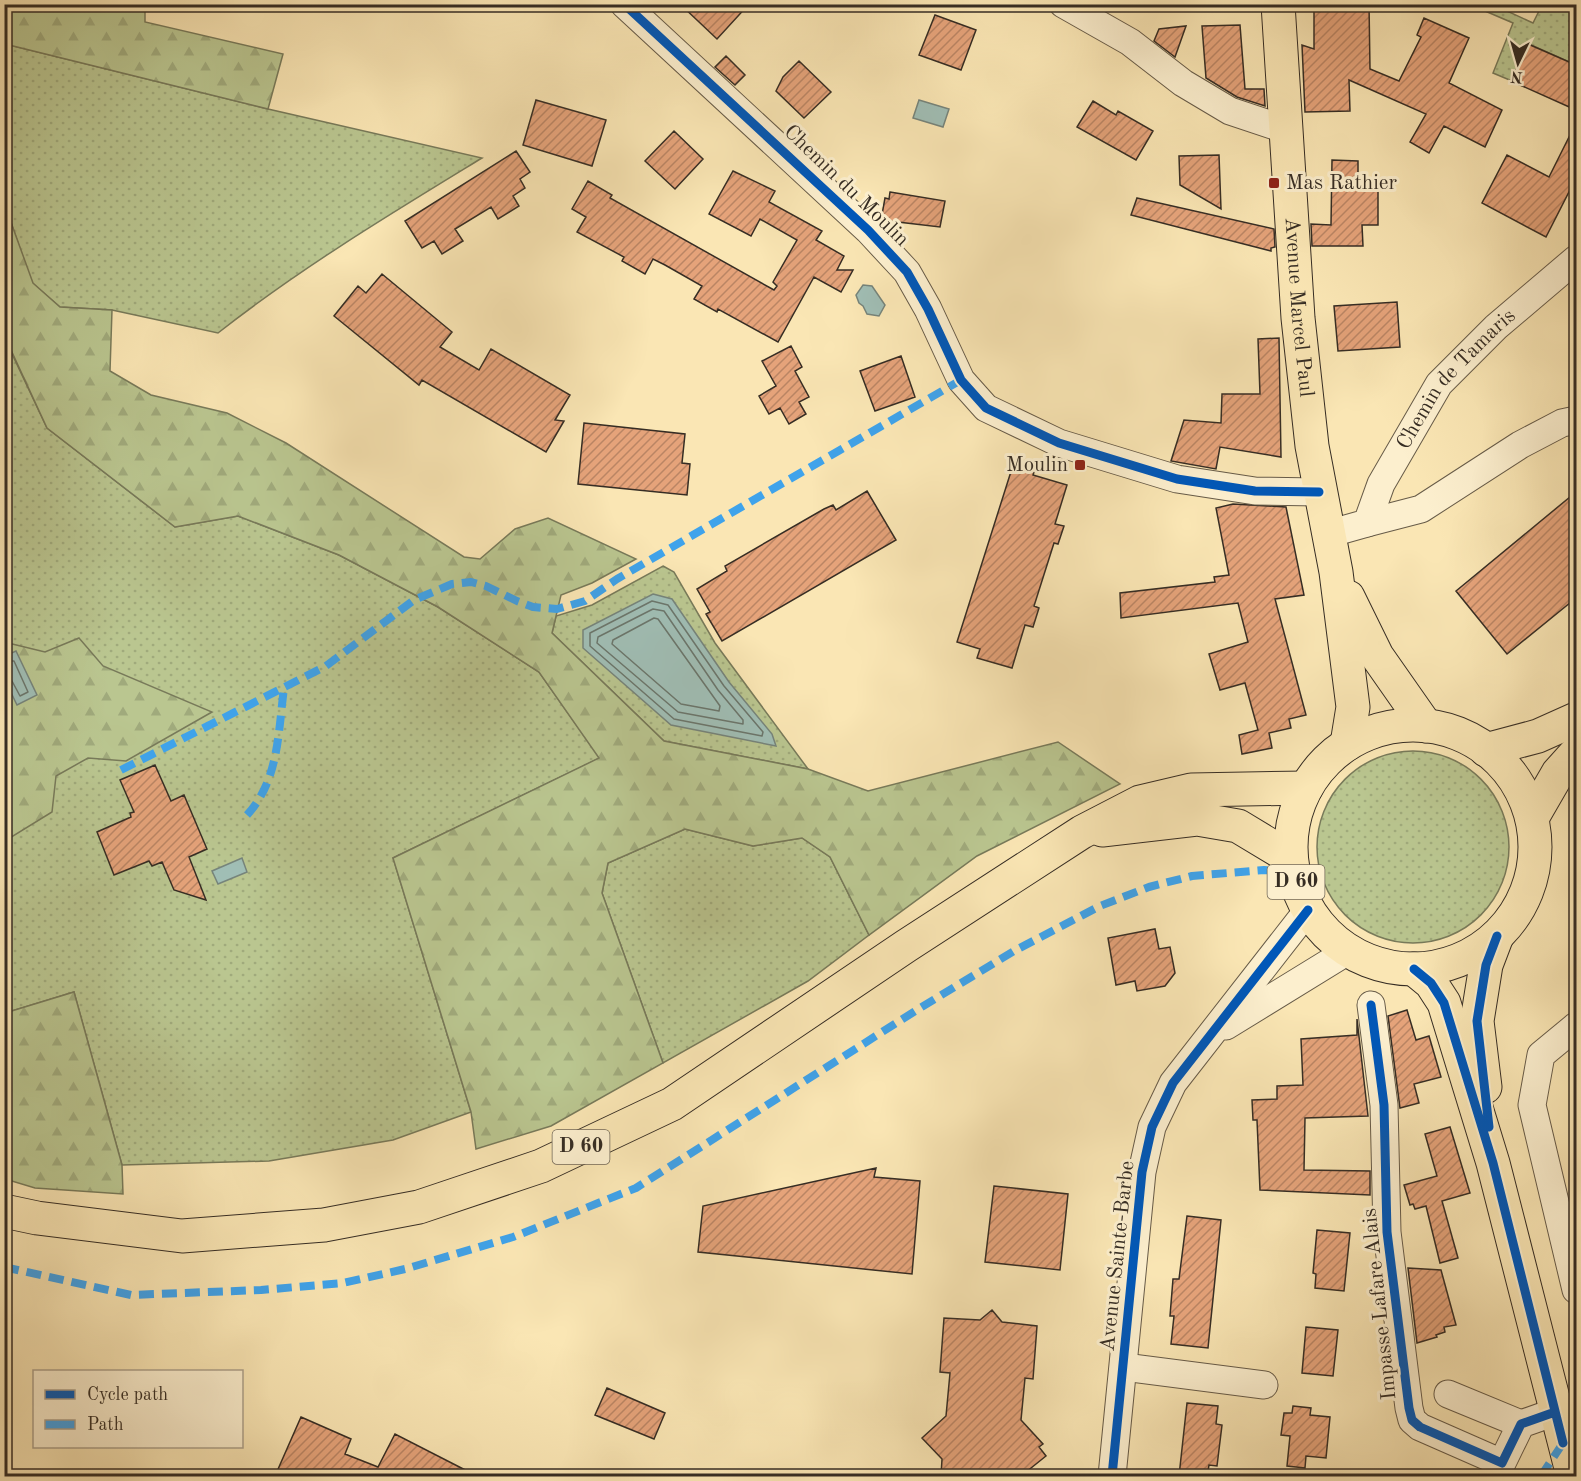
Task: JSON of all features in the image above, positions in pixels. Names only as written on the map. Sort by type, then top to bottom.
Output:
[{"type":"main road","name":"Avenue Marcel Paul","points":[[1278,4],[1284,129],[1298,318],[1319,492],[1336,572],[1353,707],[1347,744]]},
{"type":"main road","name":"Avenue Marcel Paul","points":[[1336,572],[1377,656],[1426,726]]},
{"type":"main road","points":[[1486,750],[1538,736],[1576,719]]},
{"type":"main road","name":"D 60","points":[[1399,726],[1426,726],[1458,734],[1486,750],[1507,768],[1522,792],[1532,818],[1536,844],[1531,878],[1514,917],[1497,936],[1479,950],[1459,961],[1414,969],[1368,961],[1348,951],[1325,933],[1308,910],[1299,892],[1291,858],[1293,822],[1306,788],[1324,764],[1347,744],[1372,732],[1399,726]]},
{"type":"main road","points":[[1532,818],[1558,772],[1576,753]]},
{"type":"main road","name":"D 60","points":[[4,1211],[37,1218],[182,1236],[324,1225],[419,1207],[541,1166],[672,1104],[906,946],[1082,832],[1140,802],[1191,790],[1306,788]]},
{"type":"main road","name":"D 60","points":[[1082,832],[1197,819],[1238,826],[1291,858]]},
{"type":"main road","points":[[1493,1163],[1478,1021],[1486,965],[1497,936]]},
{"type":"main road","points":[[1414,969],[1431,983],[1444,1003],[1493,1163],[1573,1476]]},
{"type":"street","name":"Chemin du Moulin","points":[[624,4],[852,214],[907,272],[928,309],[961,380],[986,408],[1059,443],[1177,479],[1255,491],[1319,492]]},
{"type":"street","points":[[1063,4],[1130,42],[1183,83],[1230,111],[1284,129]]},
{"type":"street","name":"Chemin de Tamaris","points":[[1367,523],[1382,484],[1439,384],[1496,327],[1576,259]]},
{"type":"street","points":[[1328,534],[1421,508],[1520,445],[1562,423],[1576,420]]},
{"type":"street","name":"Avenue Sainte-Barbe","points":[[1112,1476],[1142,1172],[1152,1126],[1173,1083],[1308,910]]},
{"type":"street","name":"Avenue Sainte-Barbe","points":[[1210,1037],[1294,982],[1348,951]]},
{"type":"street","name":"Impasse Lafare Alais","points":[[1371,1005],[1384,1105],[1387,1232],[1412,1420],[1420,1427],[1502,1463],[1521,1424]]},
{"type":"street","points":[[1576,1026],[1541,1055],[1532,1105],[1576,1290]]},
{"type":"street","points":[[1124,1367],[1264,1385]]},
{"type":"street","points":[[1448,1394],[1521,1424],[1555,1412]]},
{"type":"green space","points":[[145,4],[145,22],[283,54],[268,109],[5,44],[5,5]]},
{"type":"green space","points":[[1471,5],[1494,5],[1533,23],[1542,5],[1576,5],[1576,65],[1529,44],[1512,81],[1493,73],[1513,23]]},
{"type":"green space","points":[[5,44],[268,109],[482,158],[315,263],[218,333],[112,310],[60,307],[32,283],[9,217],[5,216]]},
{"type":"green space","points":[[5,216],[9,217],[33,283],[60,307],[112,310],[110,371],[151,395],[227,413],[286,443],[464,557],[480,559],[515,529],[548,518],[636,559],[592,583],[561,595],[552,633],[664,741],[808,769],[868,791],[1058,742],[1120,784],[977,856],[869,935],[830,857],[802,838],[753,846],[685,829],[608,863],[602,893],[663,1063],[551,1126],[476,1149],[471,1112],[393,858],[599,758],[539,672],[438,607],[339,555],[238,516],[175,527],[47,428],[5,337]]},
{"type":"green space","points":[[4,337],[47,428],[175,527],[238,516],[339,555],[438,607],[539,672],[600,758],[393,858],[471,1112],[393,1140],[269,1161],[122,1165],[74,992],[5,1013]]},
{"type":"green space","points":[[663,566],[674,572],[715,643],[808,769],[664,741],[552,633],[556,616],[592,605]]},
{"type":"green space","points":[[79,638],[103,666],[212,712],[126,761],[88,758],[56,776],[52,812],[5,841],[4,642],[45,652]]},
{"type":"green space","points":[[1413,751],[1432,753],[1450,759],[1481,779],[1501,810],[1507,828],[1509,847],[1507,866],[1501,884],[1481,915],[1450,935],[1432,941],[1413,943],[1394,941],[1376,935],[1345,915],[1325,884],[1319,866],[1317,847],[1319,828],[1325,810],[1345,779],[1376,759],[1394,753]]},
{"type":"green space","points":[[685,829],[753,846],[802,838],[830,857],[869,935],[808,981],[663,1063],[602,893],[608,863]]},
{"type":"green space","points":[[74,992],[122,1165],[123,1194],[35,1188],[5,1179],[5,1013]]},
{"type":"water","points":[[919,100],[949,109],[943,127],[913,118]]},
{"type":"water","points":[[863,285],[872,286],[885,305],[879,316],[867,314],[859,303],[856,295]]},
{"type":"water","points":[[653,594],[672,599],[729,682],[772,734],[776,746],[671,725],[583,648],[583,630]]},
{"type":"water","points":[[16,651],[37,695],[17,705],[5,680],[5,656]]},
{"type":"water","points":[[242,858],[247,872],[218,884],[212,871]]},
{"type":"building","points":[[680,4],[749,4],[717,39]]},
{"type":"building","points":[[1314,4],[1369,4],[1370,69],[1399,81],[1421,37],[1417,35],[1424,18],[1469,38],[1449,83],[1502,110],[1485,147],[1444,126],[1429,153],[1410,142],[1426,114],[1349,80],[1350,111],[1305,112],[1302,45],[1314,49]]},
{"type":"building","points":[[935,15],[976,30],[961,70],[919,55]]},
{"type":"building","points":[[1240,25],[1245,89],[1264,89],[1265,106],[1237,97],[1206,78],[1202,26]]},
{"type":"building","points":[[1186,26],[1175,57],[1154,41],[1159,29]]},
{"type":"building","points":[[1528,44],[1576,65],[1576,110],[1511,81]]},
{"type":"building","points":[[726,56],[745,75],[735,85],[715,67]]},
{"type":"building","points":[[799,61],[831,92],[804,118],[776,91],[783,77]]},
{"type":"building","points":[[536,100],[606,120],[592,166],[523,145]]},
{"type":"building","points":[[1093,101],[1116,115],[1118,111],[1153,131],[1136,160],[1077,127]]},
{"type":"building","points":[[1576,123],[1576,178],[1546,237],[1482,203],[1507,155],[1549,177]]},
{"type":"building","points":[[674,131],[703,159],[675,189],[645,161]]},
{"type":"building","points":[[516,151],[530,172],[520,179],[525,188],[513,196],[519,206],[498,219],[491,207],[455,229],[463,241],[442,254],[434,241],[422,248],[405,221]]},
{"type":"building","points":[[1219,155],[1221,209],[1180,185],[1179,156]]},
{"type":"building","points":[[1332,160],[1358,161],[1358,179],[1378,179],[1378,225],[1362,225],[1363,246],[1312,246],[1311,224],[1331,225]]},
{"type":"building","points":[[733,171],[775,191],[769,202],[822,231],[816,240],[844,256],[837,270],[853,270],[841,292],[814,277],[778,342],[718,309],[717,312],[694,299],[702,286],[665,265],[653,259],[645,274],[622,261],[624,257],[577,232],[586,217],[572,209],[588,181],[612,195],[610,198],[774,290],[777,286],[773,282],[797,240],[760,219],[751,236],[709,214]]},
{"type":"building","points":[[890,192],[945,201],[940,227],[881,220],[885,198],[889,199]]},
{"type":"building","points":[[1137,198],[1274,229],[1275,247],[1271,248],[1271,251],[1131,215]]},
{"type":"building","points":[[382,274],[452,332],[440,347],[479,370],[491,349],[570,395],[555,420],[564,421],[546,452],[422,380],[419,385],[334,316],[358,286],[366,293]]},
{"type":"building","points":[[1397,302],[1400,347],[1338,351],[1334,306]]},
{"type":"building","points":[[1279,338],[1281,457],[1220,447],[1216,469],[1171,461],[1184,420],[1221,423],[1222,394],[1260,394],[1258,339]]},
{"type":"building","points":[[791,346],[802,367],[795,371],[809,397],[799,402],[806,414],[789,424],[780,408],[769,414],[759,396],[776,386],[762,361]]},
{"type":"building","points":[[901,356],[915,397],[875,411],[860,371]]},
{"type":"building","points":[[584,423],[685,434],[682,463],[690,464],[687,495],[578,484]]},
{"type":"building","points":[[1014,462],[1035,469],[1033,475],[1067,485],[1055,524],[1064,526],[1058,544],[1054,543],[1034,606],[1039,608],[1033,627],[1025,625],[1012,668],[977,658],[980,649],[957,642]]},
{"type":"building","points":[[867,491],[896,540],[722,641],[706,614],[710,612],[697,589],[727,571],[725,566],[824,509],[833,505],[836,510]]},
{"type":"building","points":[[1576,492],[1576,598],[1507,654],[1456,591]]},
{"type":"building","points":[[1233,504],[1286,507],[1304,595],[1275,599],[1306,715],[1289,719],[1291,728],[1269,733],[1272,748],[1242,754],[1239,735],[1258,730],[1245,683],[1220,690],[1209,654],[1248,642],[1238,603],[1121,618],[1120,593],[1215,582],[1214,577],[1229,575],[1216,508]]},
{"type":"building","points":[[155,765],[171,801],[184,795],[207,849],[189,857],[206,900],[174,890],[162,862],[152,866],[149,861],[114,875],[97,832],[131,817],[130,813],[134,812],[120,780]]},
{"type":"building","points":[[1155,929],[1159,949],[1170,947],[1175,973],[1165,986],[1137,991],[1135,981],[1116,985],[1108,938]]},
{"type":"building","points":[[1407,1010],[1416,1040],[1429,1036],[1441,1077],[1414,1084],[1419,1103],[1400,1108],[1388,1016]]},
{"type":"building","points":[[1357,1019],[1368,1116],[1305,1118],[1304,1170],[1370,1171],[1370,1195],[1260,1190],[1257,1120],[1253,1120],[1252,1100],[1277,1099],[1277,1086],[1303,1085],[1301,1039],[1357,1035]]},
{"type":"building","points":[[1450,1127],[1470,1193],[1442,1201],[1458,1258],[1440,1263],[1426,1206],[1415,1209],[1413,1204],[1410,1205],[1404,1185],[1437,1176],[1425,1134]]},
{"type":"building","points":[[876,1168],[874,1177],[920,1181],[912,1274],[698,1252],[703,1206]]},
{"type":"building","points":[[994,1186],[1068,1194],[1060,1270],[985,1262]]},
{"type":"building","points":[[1187,1216],[1221,1220],[1208,1348],[1171,1344],[1174,1316],[1170,1316],[1173,1279],[1179,1279]]},
{"type":"building","points":[[1317,1230],[1350,1233],[1344,1291],[1315,1288],[1316,1274],[1313,1273]]},
{"type":"building","points":[[1408,1268],[1441,1270],[1456,1325],[1444,1327],[1445,1332],[1436,1335],[1437,1337],[1417,1343]]},
{"type":"building","points":[[992,1310],[1002,1322],[1037,1326],[1033,1379],[1025,1378],[1021,1420],[1043,1444],[1039,1447],[1046,1456],[1021,1476],[941,1476],[942,1459],[922,1438],[946,1416],[950,1373],[940,1372],[944,1318],[980,1320]]},
{"type":"building","points":[[1306,1327],[1338,1330],[1333,1376],[1302,1373]]},
{"type":"building","points":[[607,1388],[665,1413],[654,1439],[595,1415]]},
{"type":"building","points":[[1187,1403],[1218,1406],[1216,1424],[1222,1425],[1217,1466],[1209,1465],[1207,1476],[1179,1476]]},
{"type":"building","points":[[1293,1406],[1311,1408],[1310,1415],[1330,1417],[1326,1458],[1306,1456],[1305,1468],[1287,1466],[1290,1436],[1281,1435],[1284,1413],[1292,1413]]},
{"type":"building","points":[[301,1417],[351,1439],[345,1454],[378,1467],[395,1434],[477,1476],[275,1476]]},
{"type":"marked path","points":[[121,770],[326,666],[414,600],[452,584],[471,582],[486,586],[533,607],[557,609],[585,601],[617,579],[961,380]]},
{"type":"marked path","points":[[247,815],[258,801],[271,771],[278,739],[284,688]]},
{"type":"marked path","points":[[4,1267],[131,1295],[261,1290],[343,1283],[405,1269],[513,1237],[636,1188],[920,1008],[1014,951],[1100,906],[1149,887],[1192,876],[1264,870],[1293,873]]},
{"type":"marked path","points":[[1541,1476],[1563,1443]]},
{"type":"cycle path","points":[[624,4],[868,230],[907,272],[928,309],[961,380],[986,408],[1059,443],[1177,479],[1255,491],[1319,492]]},
{"type":"cycle path","points":[[1112,1476],[1142,1172],[1152,1127],[1173,1083],[1308,910]]},
{"type":"cycle path","points":[[1489,1127],[1477,1021],[1486,965],[1497,936]]},
{"type":"cycle path","points":[[1414,969],[1431,983],[1444,1003],[1493,1163],[1563,1443]]},
{"type":"cycle path","points":[[1371,1005],[1384,1105],[1387,1232],[1412,1420],[1420,1427],[1502,1463],[1521,1424],[1555,1412]]},
{"type":"place","name":"Mas Rathier","points":[[1274,183]]},
{"type":"place","name":"Moulin","points":[[1080,465]]}]
